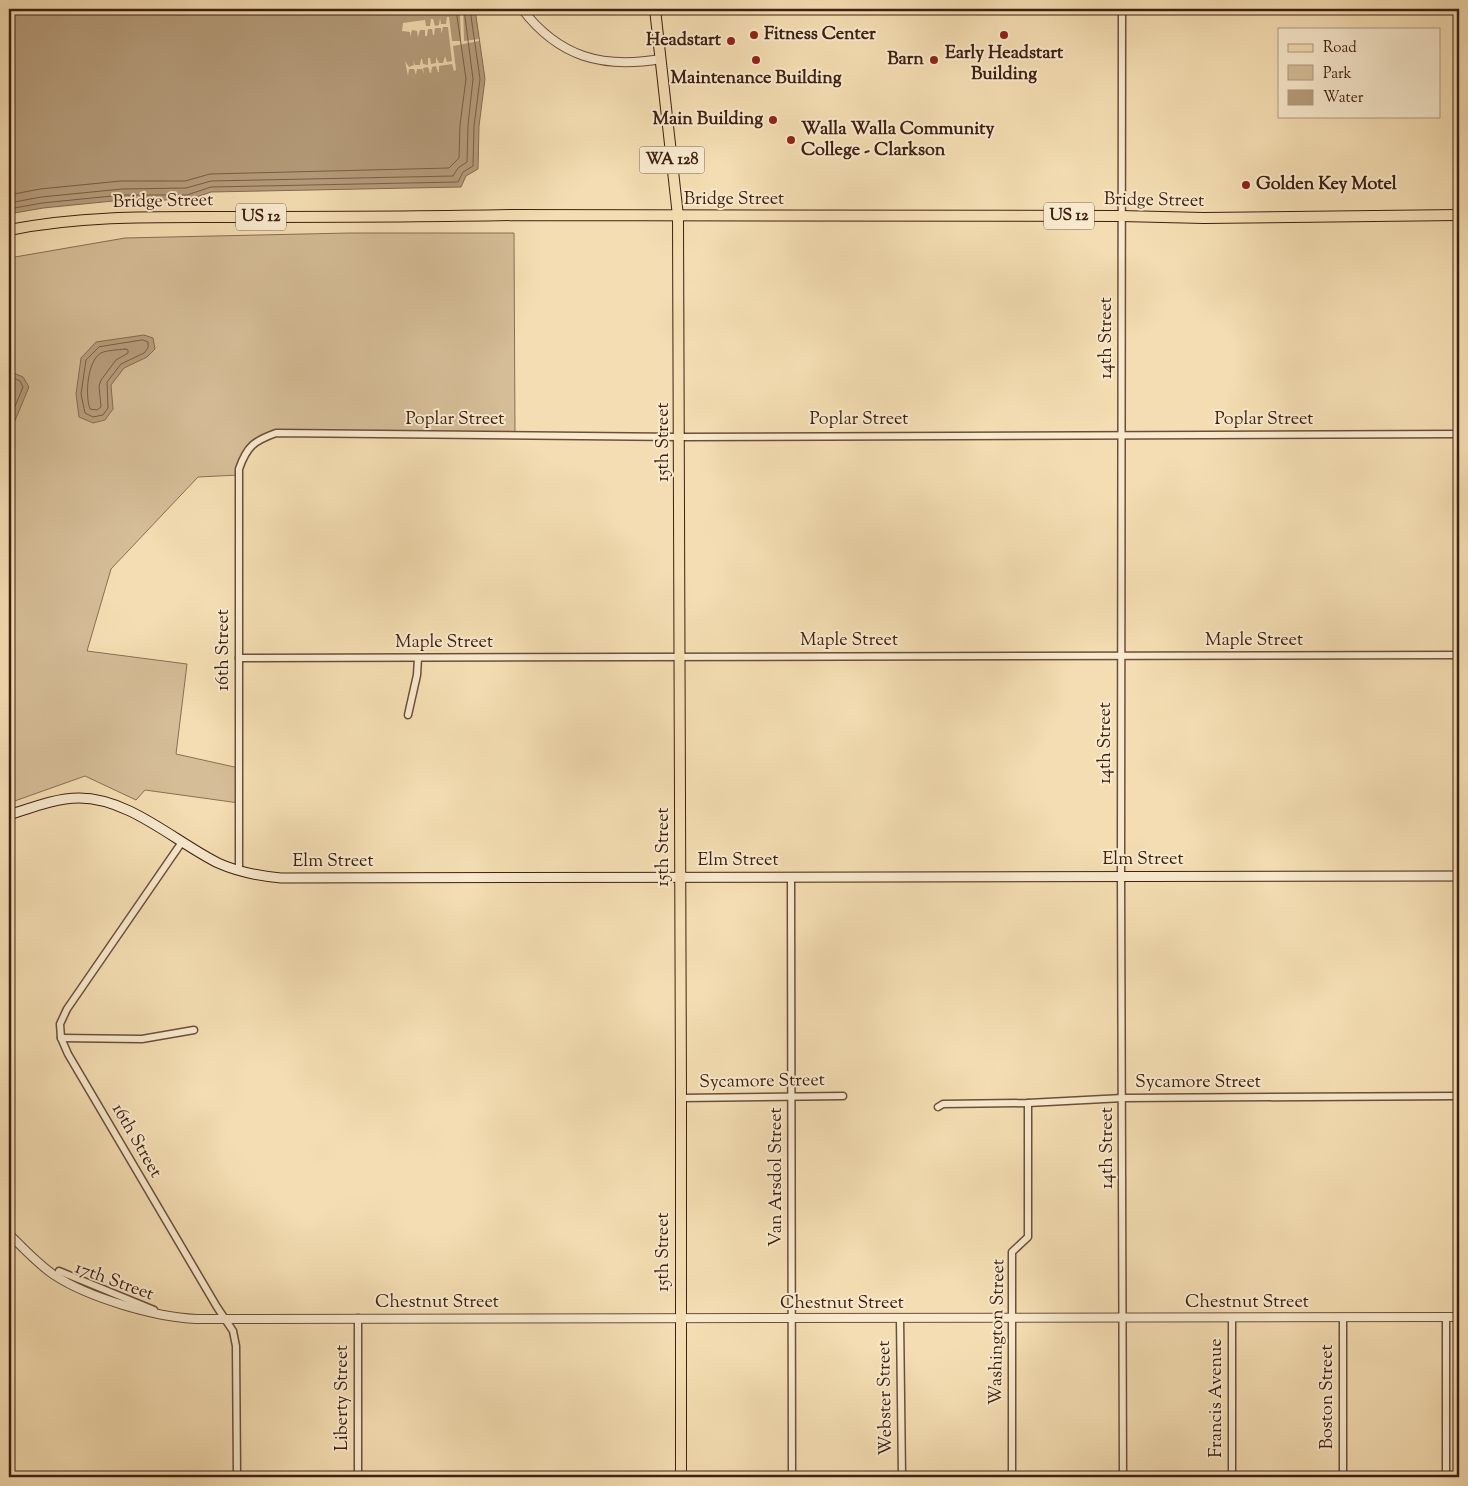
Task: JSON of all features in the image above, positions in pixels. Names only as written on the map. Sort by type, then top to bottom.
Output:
[{"type":"main road","name":"WA 128","points":[[655,9],[678,216]]},
{"type":"main road","name":"Bridge Street","points":[[9,230],[71,220],[133,218],[514,215],[1121,216],[1204,218],[1459,215]]},
{"type":"main road","name":"15th Street","points":[[678,216],[681,1477]]},
{"type":"main road","name":"Elm Street","points":[[9,816],[57,800],[79,798],[115,804],[133,812],[220,863],[255,875],[281,878],[1459,876]]},
{"type":"street","points":[[522,9],[542,31],[566,49],[591,60],[625,63],[662,60]]},
{"type":"street","name":"14th Street","points":[[1122,9],[1121,876],[1123,1477]]},
{"type":"street","name":"Poplar Street","points":[[260,438],[276,433],[680,436],[1459,434]]},
{"type":"street","name":"16th Street","points":[[239,870],[239,469],[245,453],[260,438]]},
{"type":"street","name":"Maple Street","points":[[239,658],[1459,655]]},
{"type":"street","points":[[408,715],[417,675],[418,658]]},
{"type":"street","name":"16th Street","points":[[182,842],[67,1009],[60,1024],[62,1038],[68,1054],[233,1331],[236,1346],[237,1477]]},
{"type":"street","name":"Van Arsdol Street","points":[[791,877],[792,1477]]},
{"type":"street","points":[[62,1038],[142,1039],[194,1030]]},
{"type":"street","name":"Sycamore Street","points":[[681,1098],[843,1096]]},
{"type":"street","name":"Sycamore Street","points":[[938,1107],[943,1104],[1028,1103],[1123,1098],[1459,1096]]},
{"type":"street","name":"Washington Street","points":[[1012,1477],[1012,1252],[1028,1237],[1028,1103]]},
{"type":"street","name":"17th Street","points":[[9,1234],[54,1274],[76,1287],[125,1305],[171,1317],[225,1319]]},
{"type":"street","points":[[59,1271],[171,1317]]},
{"type":"street","points":[[1446,1317],[1446,1477]]},
{"type":"street","name":"Chestnut Street","points":[[225,1319],[1459,1317]]},
{"type":"street","name":"Liberty Street","points":[[358,1318],[358,1477]]},
{"type":"street","name":"Francis Avenue","points":[[1232,1318],[1232,1477]]},
{"type":"street","name":"Boston Street","points":[[1343,1318],[1343,1477]]},
{"type":"street","name":"Webster Street","points":[[900,1319],[902,1477]]},
{"type":"green space","points":[[349,233],[514,233],[515,435],[276,433],[245,453],[239,475],[198,477],[111,569],[87,651],[187,664],[176,754],[239,768],[239,803],[145,790],[136,800],[85,776],[9,803],[9,258],[125,238]]},
{"type":"water","points":[[9,9],[475,9],[485,79],[479,126],[478,169],[466,176],[461,187],[211,192],[188,200],[123,200],[43,208],[9,214]]},
{"type":"water","points":[[144,335],[153,338],[155,349],[147,357],[124,368],[111,385],[113,409],[105,420],[93,423],[79,417],[76,394],[81,358],[96,342]]},
{"type":"water","points":[[9,371],[23,377],[29,387],[9,435]]},
{"type":"pier","points":[[460,9],[463,9],[464,41],[479,39],[479,41],[453,46],[456,70],[454,71],[452,64],[439,66],[439,72],[436,66],[432,67],[431,73],[428,67],[423,68],[424,74],[422,69],[417,69],[416,75],[414,69],[409,69],[408,76],[405,61],[409,67],[414,65],[413,60],[415,65],[420,65],[422,59],[423,64],[428,65],[428,58],[430,58],[431,64],[436,63],[436,57],[439,63],[443,63],[445,56],[447,62],[452,61],[448,27],[443,27],[441,34],[441,28],[435,28],[434,35],[432,29],[428,29],[427,36],[425,36],[425,30],[420,30],[418,37],[417,31],[412,30],[410,37],[410,32],[402,31],[403,23],[425,20],[426,26],[430,26],[431,19],[433,19],[435,26],[439,25],[440,18],[441,24],[446,24],[447,17],[449,17],[452,41],[461,41]]},
{"type":"place","name":"Fitness Center","points":[[754,35]]},
{"type":"place","name":"Early Headstart Building","points":[[1004,35]]},
{"type":"place","name":"Headstart","points":[[731,41]]},
{"type":"place","name":"Maintenance Building","points":[[756,60]]},
{"type":"place","name":"Barn","points":[[934,60]]},
{"type":"place","name":"Main Building","points":[[773,120]]},
{"type":"place","name":"Walla Walla Community College - Clarkson","points":[[791,140]]},
{"type":"place","name":"Golden Key Motel","points":[[1246,185]]}]
